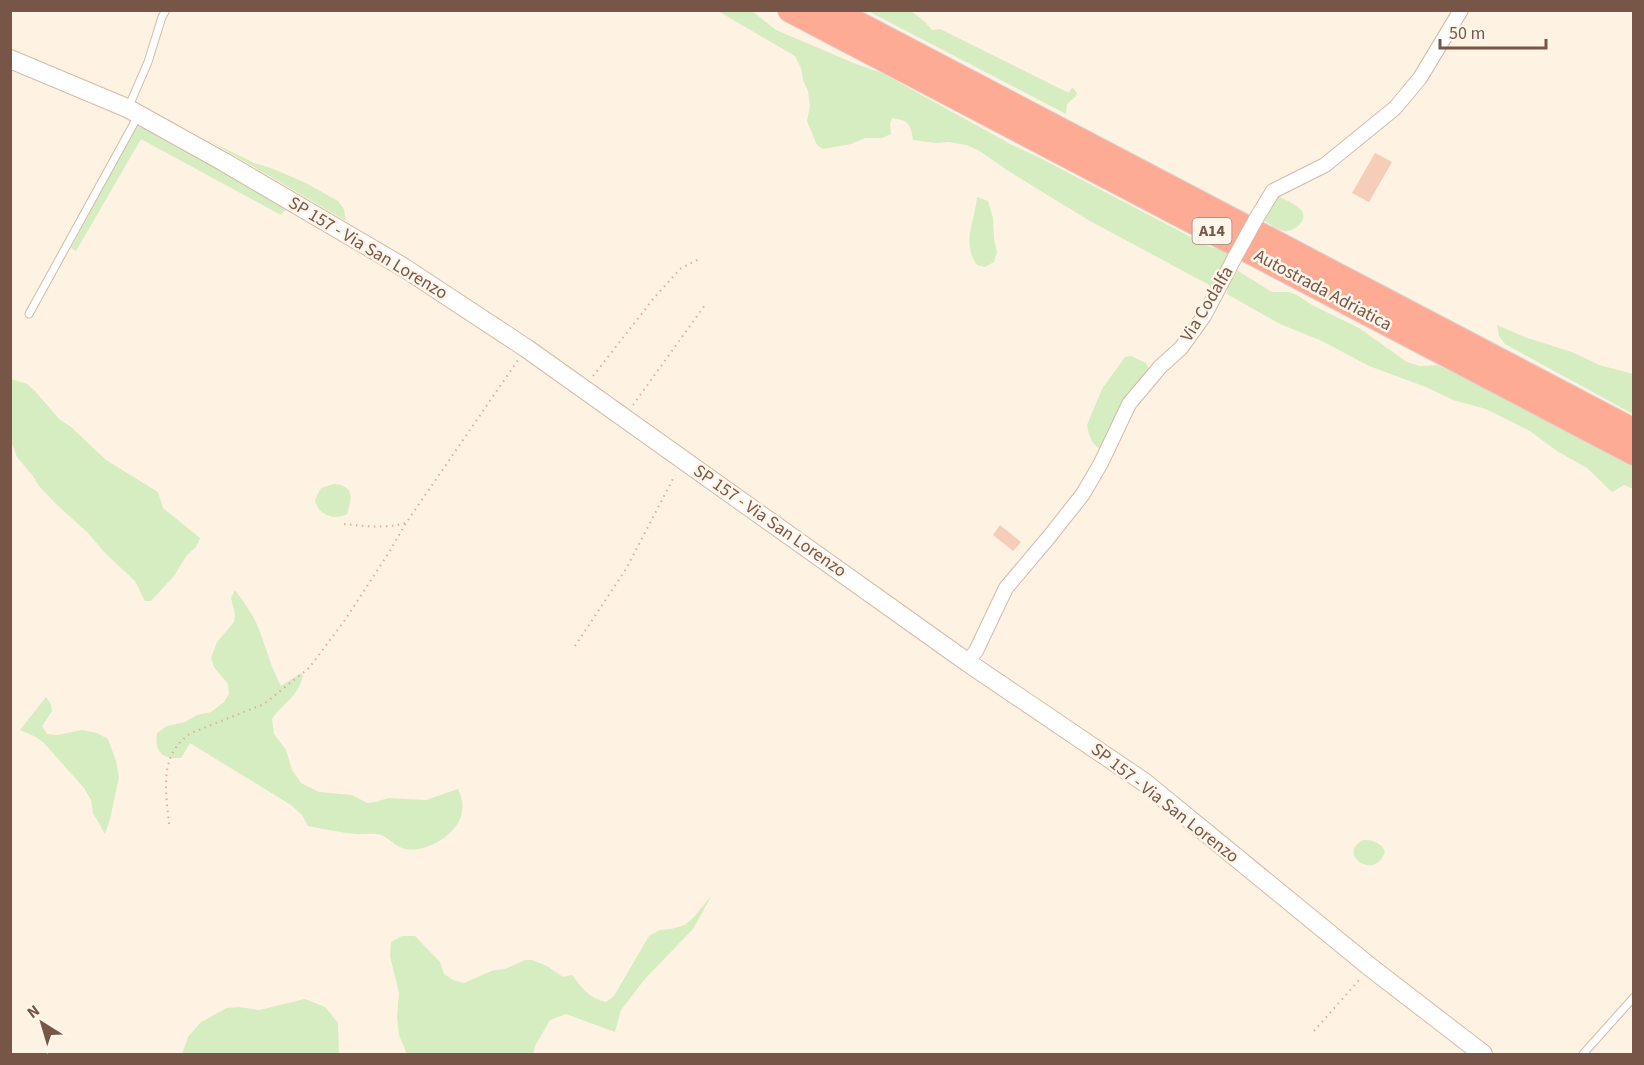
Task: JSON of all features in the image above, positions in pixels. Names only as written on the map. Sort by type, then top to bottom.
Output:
[{"type":"highway","name":"Autostrada Adriatica","points":[[790,10],[1634,453]]},
{"type":"highway","name":"Autostrada Adriatica","points":[[832,10],[1634,431]]},
{"type":"main road","name":"SP 157 - Via San Lorenzo","points":[[10,59],[133,112],[234,168],[403,267],[526,348],[968,662],[1144,782],[1370,967],[1483,1054]]},
{"type":"street","name":"Via Codalfa","points":[[968,662],[976,651],[1006,588],[1083,494],[1101,463],[1129,404],[1160,367],[1181,348],[1204,316],[1273,191],[1325,165],[1395,108],[1420,78],[1461,10]]},
{"type":"lane","points":[[29,314],[133,112],[166,10]]},
{"type":"lane","points":[[1583,1054],[1634,997]]},
{"type":"path","points":[[584,388],[654,298],[680,269],[699,259]]},
{"type":"path","points":[[624,417],[705,305]]},
{"type":"path","points":[[170,825],[166,779],[173,750],[182,739],[191,733],[264,704],[309,668],[345,620],[406,522],[526,348]]},
{"type":"path","points":[[575,646],[626,569],[683,459]]},
{"type":"path","points":[[344,524],[394,526],[406,522]]},
{"type":"path","points":[[1314,1032],[1370,967]]},
{"type":"green space","points":[[718,11],[752,11],[776,30],[882,73],[1012,145],[1206,245],[1229,253],[1213,287],[1090,221],[978,150],[949,142],[913,140],[910,127],[902,120],[892,118],[891,134],[882,138],[865,138],[851,144],[823,149],[817,145],[807,121],[810,106],[808,91],[795,56]]},
{"type":"green space","points":[[868,11],[911,11],[932,30],[940,29],[1069,93],[1072,87],[1077,93],[1067,104],[1066,114]]},
{"type":"green space","points":[[141,123],[289,206],[281,215],[141,139],[76,251],[71,248],[137,124]]},
{"type":"green space","points":[[206,139],[254,163],[306,183],[338,201],[344,209],[346,221]]},
{"type":"green space","points":[[1278,196],[1293,203],[1303,215],[1303,220],[1299,225],[1291,230],[1280,230],[1260,218]]},
{"type":"green space","points":[[977,197],[988,201],[993,218],[997,252],[994,262],[985,267],[977,265],[972,256],[969,240]]},
{"type":"green space","points":[[1235,269],[1272,292],[1289,292],[1297,295],[1359,328],[1407,362],[1420,366],[1437,365],[1497,394],[1633,467],[1633,489],[1624,485],[1612,492],[1587,468],[1557,451],[1530,431],[1486,409],[1453,400],[1426,387],[1369,366],[1322,341],[1280,324],[1227,294]]},
{"type":"green space","points":[[1497,325],[1522,336],[1572,352],[1599,365],[1633,374],[1633,414],[1505,344],[1499,336]]},
{"type":"green space","points":[[1131,356],[1146,363],[1149,369],[1104,450],[1100,449],[1090,437],[1087,425],[1102,389],[1125,357]]},
{"type":"green space","points":[[11,379],[27,384],[59,419],[71,427],[106,460],[158,492],[163,508],[200,538],[174,576],[151,601],[145,601],[135,581],[56,504],[17,457],[11,441]]},
{"type":"green space","points":[[334,484],[346,487],[351,498],[347,514],[337,517],[323,513],[315,500],[321,488]]},
{"type":"green space","points":[[235,590],[256,622],[281,686],[301,673],[303,676],[294,695],[272,719],[274,734],[286,750],[292,770],[301,783],[319,792],[352,795],[367,803],[388,798],[426,800],[458,789],[462,809],[458,823],[453,830],[430,846],[413,850],[398,846],[381,835],[345,833],[308,826],[302,815],[291,805],[190,743],[181,758],[165,756],[161,753],[156,740],[157,733],[167,726],[211,712],[224,702],[229,694],[228,684],[214,667],[211,658],[217,642],[234,622],[235,615],[231,598]]},
{"type":"green space","points":[[46,697],[51,704],[52,711],[42,726],[47,734],[57,735],[82,730],[97,733],[108,739],[119,777],[105,834],[93,813],[91,800],[84,788],[44,743],[20,730]]},
{"type":"green space","points":[[1364,840],[1377,843],[1385,852],[1380,861],[1373,865],[1366,865],[1355,857],[1356,845]]},
{"type":"green space","points":[[712,895],[693,929],[644,980],[621,1010],[615,1032],[566,1014],[550,1020],[533,1054],[407,1054],[399,1035],[397,1017],[399,993],[390,956],[391,942],[402,936],[415,936],[440,962],[444,974],[453,980],[464,983],[494,970],[505,969],[525,960],[532,960],[547,966],[563,977],[572,975],[590,995],[606,1002],[614,996],[649,936],[660,930],[685,925]]},
{"type":"green space","points":[[305,999],[325,1007],[338,1023],[339,1054],[182,1054],[188,1037],[201,1022],[227,1008],[259,1010]]},
{"type":"building","points":[[1375,153],[1392,162],[1369,202],[1352,193]]},
{"type":"building","points":[[1000,525],[1021,542],[1013,551],[993,535]]}]
